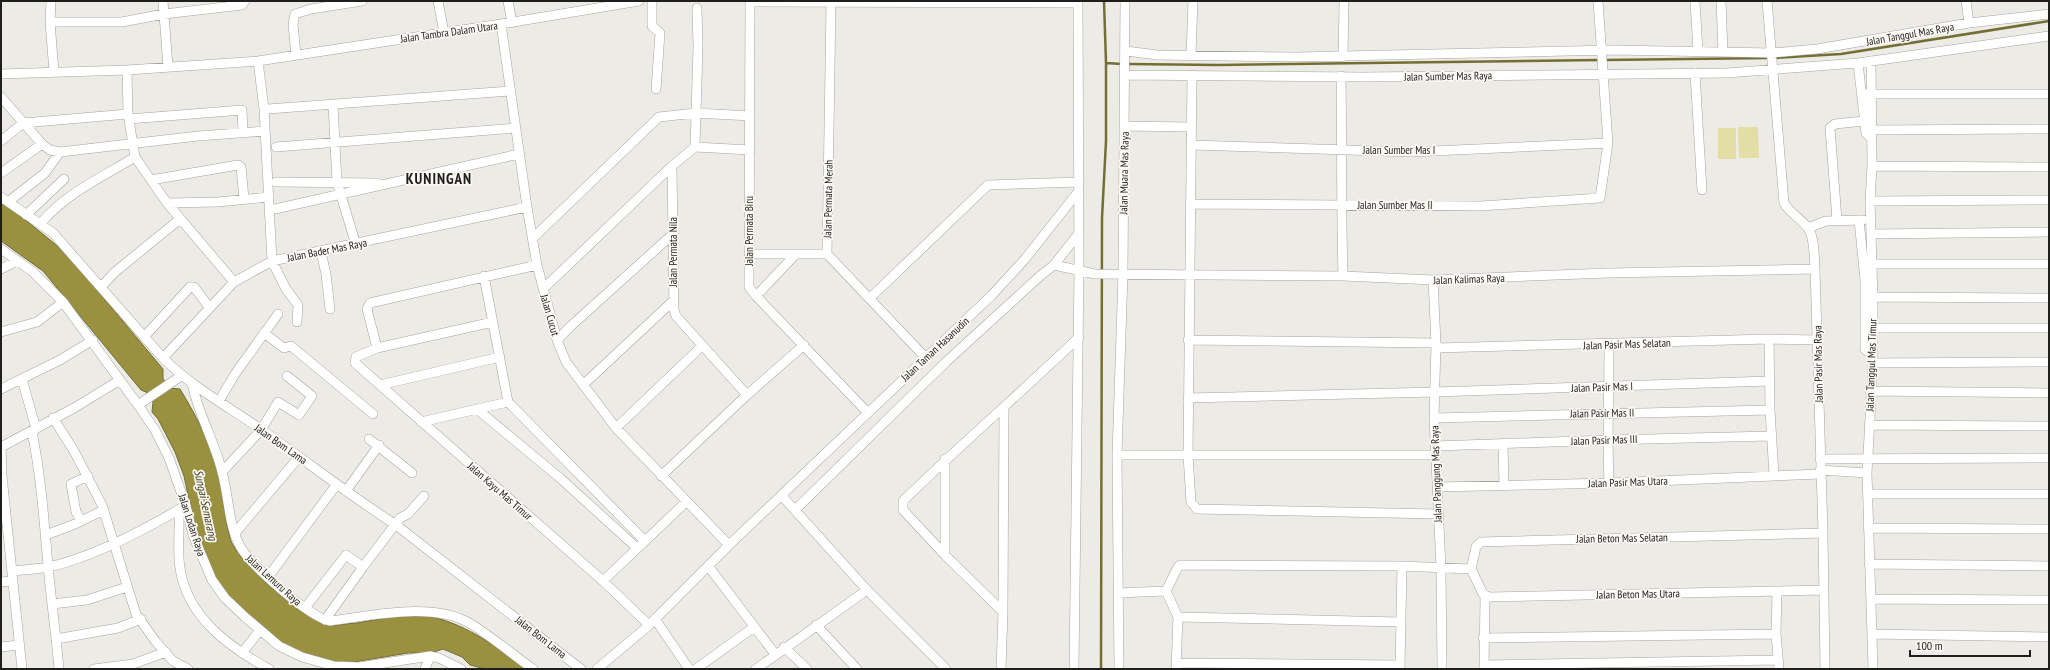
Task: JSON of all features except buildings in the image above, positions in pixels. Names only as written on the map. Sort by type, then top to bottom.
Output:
[{"type":"street","points":[[52,1],[50,22],[54,72]]},
{"type":"street","points":[[163,1],[168,67]]},
{"type":"street","points":[[50,22],[122,22],[164,14],[242,5],[245,1]]},
{"type":"street","points":[[296,55],[293,24],[295,14],[311,9],[362,1]]},
{"type":"street","points":[[438,1],[444,33]]},
{"type":"street","points":[[508,1],[512,22]]},
{"type":"street","name":"Jalan Tambra Dalam Utara","points":[[1,74],[127,70],[258,60],[444,33],[639,1]]},
{"type":"street","points":[[652,1],[652,26],[660,33],[656,89]]},
{"type":"street","points":[[750,1],[831,3],[1078,2],[1079,270],[1074,669]]},
{"type":"street","name":"Jalan Permata Biru","points":[[750,1],[749,287],[868,413]]},
{"type":"street","name":"Jalan Muara Mas Raya","points":[[1119,669],[1117,455],[1123,274],[1126,53],[1125,1]]},
{"type":"street","points":[[1191,54],[1193,1]]},
{"type":"street","points":[[1343,56],[1344,1]]},
{"type":"street","points":[[1598,1],[1608,143]]},
{"type":"street","points":[[1695,1],[1698,52]]},
{"type":"street","points":[[1721,1],[1723,52]]},
{"type":"street","points":[[1767,1],[1784,203],[1789,211],[1808,228],[1818,223],[1837,220],[1870,220]]},
{"type":"street","points":[[1966,1],[1969,23]]},
{"type":"street","name":"Jalan Permata Merah","points":[[831,3],[827,254],[925,357]]},
{"type":"street","points":[[695,147],[698,47],[697,8]]},
{"type":"street","name":"Jalan Tanggul Mas Raya","points":[[1772,54],[1817,49],[1969,23],[2049,14]]},
{"type":"street","name":"Jalan Cucut","points":[[501,24],[515,128],[537,265],[557,340],[566,362],[616,428],[729,545]]},
{"type":"street","name":"Jalan Tanggul Mas Raya","points":[[1772,68],[1858,63],[2049,36]]},
{"type":"street","name":"Jalan Sumber Mas Raya","points":[[1126,53],[1157,55],[1343,56],[1601,51],[1772,54]]},
{"type":"street","points":[[258,60],[265,132],[272,261],[286,289],[298,305],[297,322]]},
{"type":"street","name":"Jalan Tanggul Mas Timur","points":[[1872,61],[1872,166],[1870,220],[1873,264],[1869,280],[1873,297],[1873,353],[1867,473],[1873,669]]},
{"type":"street","points":[[1858,63],[1866,132],[1872,134],[2049,129]]},
{"type":"street","name":"Jalan Sumber Mas Raya","points":[[1125,74],[1341,76],[1604,72],[1695,73],[1772,68]]},
{"type":"street","points":[[127,70],[129,116],[135,157],[167,203],[234,282]]},
{"type":"street","points":[[1695,73],[1702,190]]},
{"type":"street","points":[[1192,75],[1188,340],[1188,456],[1191,502],[1197,509],[1437,514]]},
{"type":"street","points":[[1341,76],[1343,150],[1340,205],[1343,276]]},
{"type":"street","points":[[268,109],[510,91]]},
{"type":"street","points":[[1862,94],[2049,94]]},
{"type":"street","points":[[1,97],[42,144],[50,150],[60,152],[243,132],[265,132]]},
{"type":"street","points":[[333,105],[337,182],[342,194],[356,245]]},
{"type":"street","points":[[1,141],[23,123],[242,110],[243,132]]},
{"type":"street","points":[[533,238],[659,117],[696,113],[750,116]]},
{"type":"street","points":[[1837,220],[1830,128],[1834,124],[1864,121]]},
{"type":"street","points":[[1125,126],[1191,127]]},
{"type":"street","points":[[276,147],[335,141],[515,128]]},
{"type":"street","name":"Jalan Sumber Mas I","points":[[1191,145],[1412,152],[1608,143]]},
{"type":"street","name":"Jalan Sumber Mas II","points":[[1190,204],[1481,206],[1600,198],[1608,143]]},
{"type":"street","points":[[1,173],[42,144]]},
{"type":"street","points":[[543,290],[672,166],[695,147],[750,150]]},
{"type":"street","points":[[4,200],[45,173],[60,152]]},
{"type":"street","points":[[275,209],[519,154]]},
{"type":"street","points":[[40,224],[59,204],[78,190],[135,157]]},
{"type":"street","points":[[151,180],[238,165],[241,167],[244,199]]},
{"type":"street","name":"Jalan Permata Nila","points":[[672,166],[674,233],[673,301],[676,316],[747,395]]},
{"type":"street","points":[[1872,166],[2049,167]]},
{"type":"street","points":[[26,215],[64,179]]},
{"type":"street","points":[[276,182],[391,183]]},
{"type":"street","points":[[870,298],[988,185],[1078,182]]},
{"type":"street","name":"Jalan Taman Hasanudin","points":[[597,669],[652,622],[709,567],[729,545],[782,496],[925,357],[992,295],[1025,260],[1078,192]]},
{"type":"street","points":[[167,203],[269,197]]},
{"type":"street","name":"Jalan Bom Lama","points":[[4,200],[53,233],[144,337],[181,376],[262,430],[346,491],[396,524],[581,669]]},
{"type":"street","points":[[1870,201],[2049,200]]},
{"type":"street","name":"Jalan Bader Mas Raya","points":[[163,358],[209,307],[234,282],[272,261],[356,245],[527,207]]},
{"type":"street","points":[[100,287],[114,272],[180,219]]},
{"type":"street","points":[[1859,220],[1869,280],[1865,349],[1873,353]]},
{"type":"street","name":"Jalan Pasir Mas Raya","points":[[1808,228],[1812,238],[1815,269],[1818,340],[1825,669]]},
{"type":"street","points":[[1871,234],[2049,232]]},
{"type":"street","points":[[557,340],[674,233]]},
{"type":"street","name":"Jalan Taman Hasanudin","points":[[795,510],[947,361],[1054,265],[1079,233]]},
{"type":"street","name":"Jalan Lodan Raya","points":[[1,249],[33,272],[63,302],[93,340],[155,430],[169,458],[183,508],[212,580],[225,598],[260,630],[279,646],[302,657],[346,668],[430,656],[439,658],[461,669]]},
{"type":"street","points":[[321,252],[326,274],[330,309]]},
{"type":"street","points":[[749,254],[827,254]]},
{"type":"street","points":[[756,296],[796,254]]},
{"type":"street","points":[[1,269],[17,260]]},
{"type":"street","points":[[1873,264],[2049,264]]},
{"type":"street","points":[[493,322],[377,348],[367,309],[370,304],[484,276],[537,265]]},
{"type":"street","name":"Jalan Kalimas Raya","points":[[1054,265],[1095,274],[1343,276],[1433,280],[1608,273],[1815,269]]},
{"type":"street","points":[[484,276],[508,402],[645,541]]},
{"type":"street","name":"Jalan Panggung Mas Raya","points":[[1433,280],[1436,346],[1434,418],[1437,514],[1441,568],[1442,669]]},
{"type":"street","points":[[144,337],[190,287],[194,287],[209,307]]},
{"type":"street","points":[[1873,297],[2049,298]]},
{"type":"street","points":[[583,385],[673,301]]},
{"type":"street","points":[[1,332],[36,322],[63,302]]},
{"type":"street","points":[[219,401],[235,374],[278,314]]},
{"type":"street","points":[[1873,328],[2049,328]]},
{"type":"street","points":[[264,334],[284,348],[291,346],[373,414]]},
{"type":"street","points":[[1003,612],[945,555],[903,510],[903,501],[945,459],[1004,408],[1078,337]]},
{"type":"street","points":[[1770,339],[1770,410],[1774,476]]},
{"type":"street","name":"Jalan Pasir Mas Selatan","points":[[1188,340],[1436,346],[1609,344],[1770,339],[1818,340]]},
{"type":"street","points":[[1,389],[60,360],[93,340]]},
{"type":"street","points":[[1609,344],[1610,413],[1607,440],[1609,483]]},
{"type":"street","points":[[661,476],[747,395],[804,345]]},
{"type":"street","points":[[616,428],[702,346]]},
{"type":"street","name":"Jalan Kayu Mas Timur","points":[[377,348],[356,357],[355,362],[421,422],[652,622],[688,669]]},
{"type":"street","points":[[380,385],[500,357]]},
{"type":"street","points":[[1872,363],[2049,362]]},
{"type":"street","points":[[138,405],[181,376]]},
{"type":"street","points":[[222,472],[262,430],[278,402],[298,416],[311,397],[311,395],[287,376]]},
{"type":"street","points":[[22,379],[34,430],[39,466],[59,669]]},
{"type":"street","points":[[22,669],[12,571],[6,547],[1,476],[1,446],[74,408],[120,380]]},
{"type":"street","name":"Jalan Pasir Mas I","points":[[1188,398],[1770,381]]},
{"type":"street","name":"Jalan Lemuru Raya","points":[[192,383],[222,472],[239,546],[247,558],[296,602],[325,620]]},
{"type":"street","points":[[1870,391],[2049,393]]},
{"type":"street","points":[[421,422],[508,402]]},
{"type":"street","points":[[1001,669],[1003,612],[1004,408]]},
{"type":"street","points":[[478,410],[560,478],[637,548]]},
{"type":"street","name":"Jalan Pasir Mas II","points":[[1434,418],[1770,410]]},
{"type":"street","points":[[53,418],[88,476],[104,510],[136,614],[156,642],[173,661],[188,669]]},
{"type":"street","points":[[1869,425],[2049,426]]},
{"type":"street","name":"Jalan Pasir Mas III","points":[[1117,455],[1188,456],[1436,450],[1503,444],[1771,436]]},
{"type":"street","points":[[369,439],[412,473]]},
{"type":"street","points":[[1503,444],[1504,485]]},
{"type":"street","points":[[346,491],[379,446]]},
{"type":"street","points":[[235,533],[299,457]]},
{"type":"street","points":[[1820,459],[2049,458]]},
{"type":"street","points":[[945,459],[945,555]]},
{"type":"street","name":"Jalan Pasir Mas Utara","points":[[1437,487],[1609,483],[1774,476],[1820,472],[1867,473]]},
{"type":"street","points":[[81,520],[76,512],[71,484],[88,476]]},
{"type":"street","points":[[268,576],[337,484]]},
{"type":"street","points":[[1868,494],[2049,494]]},
{"type":"street","points":[[325,620],[400,518],[408,514],[424,496]]},
{"type":"street","points":[[782,496],[867,590],[946,669]]},
{"type":"street","points":[[603,581],[686,502]]},
{"type":"street","points":[[12,571],[48,567],[69,562],[114,544],[183,508]]},
{"type":"street","points":[[183,508],[180,568],[186,593],[201,617],[242,653],[269,669]]},
{"type":"street","points":[[46,535],[104,510]]},
{"type":"street","points":[[1868,528],[2049,529]]},
{"type":"street","name":"Jalan Beton Mas Selatan","points":[[1471,569],[1476,548],[1481,542],[1823,534]]},
{"type":"street","points":[[305,608],[346,555],[363,567]]},
{"type":"street","points":[[1869,564],[2049,566]]},
{"type":"street","points":[[1166,591],[1178,567],[1183,565],[1402,566],[1471,569],[1485,596],[1484,667],[1779,665],[1776,634],[1777,592]]},
{"type":"street","points":[[1166,591],[1178,617],[1177,666],[1400,667],[1402,566]]},
{"type":"street","points":[[709,567],[774,654]]},
{"type":"street","points":[[1,582],[13,581]]},
{"type":"street","points":[[52,604],[87,600],[127,587]]},
{"type":"street","points":[[756,669],[774,654],[867,590]]},
{"type":"street","name":"Jalan Beton Mas Utara","points":[[1485,596],[1823,590]]},
{"type":"street","points":[[1118,593],[1166,591]]},
{"type":"street","points":[[1872,598],[2049,600]]},
{"type":"street","points":[[325,620],[422,611],[452,616],[470,623],[533,669]]},
{"type":"street","points":[[1178,617],[1400,622]]},
{"type":"street","points":[[56,639],[118,628],[141,619]]},
{"type":"street","points":[[816,625],[857,669]]},
{"type":"street","points":[[696,669],[754,627]]},
{"type":"street","points":[[242,653],[260,630]]},
{"type":"street","points":[[1484,638],[1776,634]]},
{"type":"street","points":[[1872,634],[2049,637]]},
{"type":"street","points":[[1,647],[19,645]]},
{"type":"street","points":[[784,647],[807,669]]},
{"type":"street","points":[[94,669],[133,664],[166,652]]},
{"type":"street","points":[[425,669],[430,656]]},
{"type":"shaded area","points":[[1738,127],[1758,127],[1759,158],[1739,158]]},
{"type":"shaded area","points":[[1718,128],[1736,128],[1736,159],[1718,159]]},
{"type":"water","name":"Sungai Semarang","points":[[1,203],[8,206],[65,252],[163,369],[163,379],[170,388],[180,389],[203,432],[217,465],[228,532],[233,545],[251,568],[264,581],[294,606],[324,622],[339,625],[414,615],[432,617],[446,621],[483,638],[528,669],[485,669],[470,665],[462,657],[443,649],[431,653],[408,653],[348,663],[328,661],[302,656],[271,635],[214,582],[200,552],[184,476],[175,452],[158,419],[152,412],[153,402],[148,393],[141,390],[43,271],[1,241]]},
{"type":"waterway","points":[[1101,669],[1102,218],[1106,141],[1104,1]]},
{"type":"waterway","points":[[1775,58],[1841,54],[2049,21]]},
{"type":"waterway","points":[[1605,60],[1770,58]]},
{"type":"waterway","points":[[1127,64],[1218,65],[1600,60]]},
{"type":"waterway","points":[[1106,63],[1122,64]]},
{"type":"district","name":"KUNINGAN","points":[[439,178]]}]
